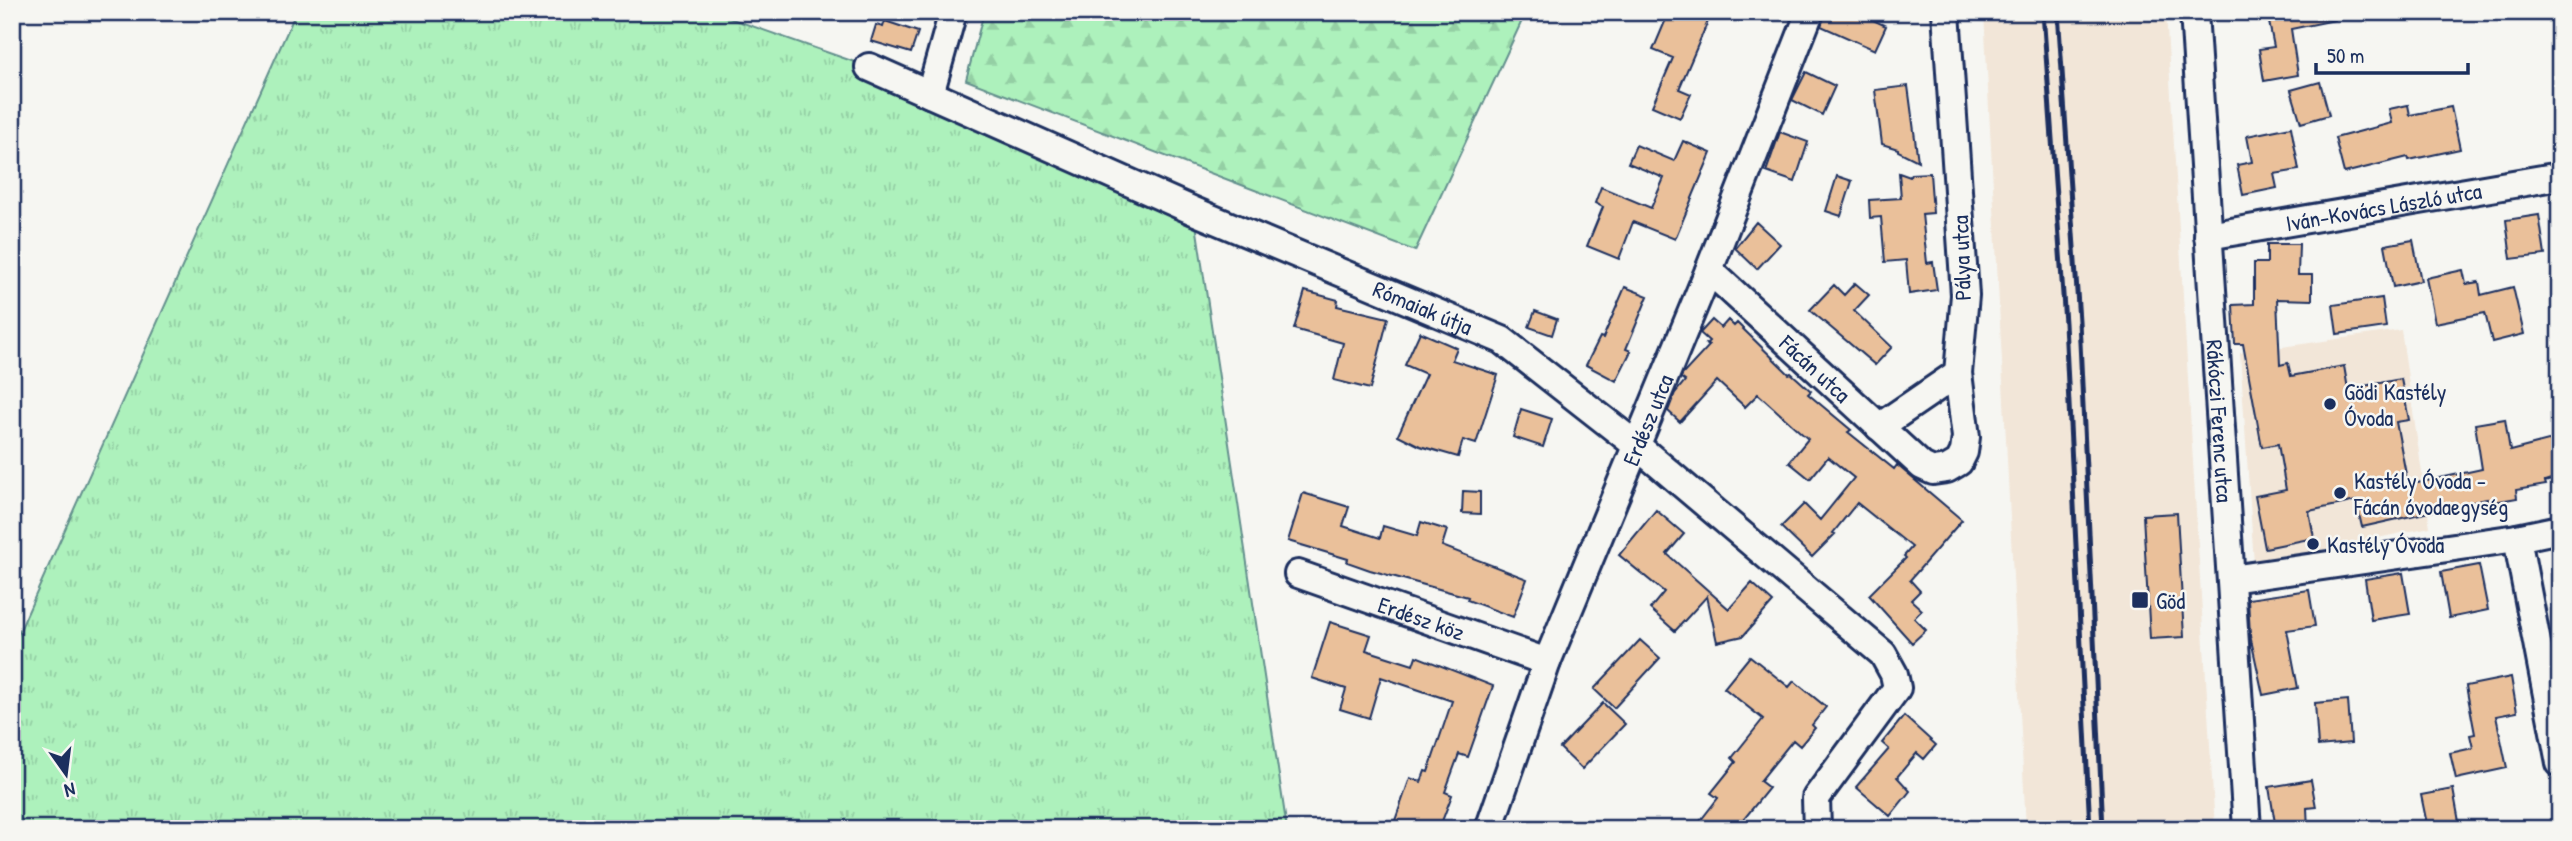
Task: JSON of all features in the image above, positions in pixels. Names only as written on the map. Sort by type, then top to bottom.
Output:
[{"type":"street","points":[[930,94],[953,12]]},
{"type":"street","name":"Erdész utca","points":[[1489,829],[1547,662],[1709,270],[1810,12]]},
{"type":"street","name":"Pálya utca","points":[[1922,466],[1933,471],[1947,469],[1959,462],[1964,452],[1966,437],[1958,373],[1965,295],[1946,12]]},
{"type":"street","name":"Rákóczi Ferenc utca","points":[[2194,12],[2247,829]]},
{"type":"street","name":"Rómaiak útja","points":[[869,67],[1194,211],[1502,340],[1636,445],[1883,654],[1894,674],[1897,688],[1816,798],[1817,829]]},
{"type":"street","name":"Iván-Kovács László utca","points":[[2208,236],[2560,176]]},
{"type":"street","name":"Fácán utca","points":[[1709,270],[1922,466]]},
{"type":"street","points":[[1879,427],[1958,373]]},
{"type":"street","points":[[2231,579],[2517,538],[2560,529]]},
{"type":"street","points":[[2517,538],[2560,763]]},
{"type":"street","name":"Erdész köz","points":[[1298,574],[1547,662]]},
{"type":"shaded area","points":[[1984,12],[2166,12],[2215,829],[2026,829]]},
{"type":"shaded area","points":[[2401,330],[2430,527],[2254,564],[2240,353]]},
{"type":"green space","points":[[296,12],[712,12],[869,67],[1194,211],[1287,829],[12,829],[12,648]]},
{"type":"green space","points":[[984,12],[1526,12],[1415,251],[966,80]]},
{"type":"building","points":[[1669,12],[1712,12],[1679,89],[1691,94],[1680,118],[1652,106],[1673,58],[1653,50]]},
{"type":"building","points":[[1826,12],[1856,12],[1886,26],[1875,50],[1821,26]]},
{"type":"building","points":[[2267,12],[2334,12],[2335,20],[2291,29],[2298,75],[2264,81],[2259,49],[2274,47]]},
{"type":"building","points":[[885,21],[918,32],[911,53],[871,41],[876,25],[883,27]]},
{"type":"building","points":[[1806,72],[1835,86],[1822,115],[1792,100]]},
{"type":"building","points":[[2320,82],[2329,115],[2301,123],[2291,90]]},
{"type":"building","points":[[1908,86],[1918,161],[1898,149],[1882,144],[1875,90]]},
{"type":"building","points":[[2408,105],[2410,115],[2451,107],[2460,149],[2409,160],[2408,157],[2344,173],[2335,138],[2392,123],[2389,109]]},
{"type":"building","points":[[2291,127],[2299,170],[2274,174],[2277,188],[2243,195],[2237,165],[2252,162],[2247,136]]},
{"type":"building","points":[[1780,132],[1808,142],[1795,182],[1766,172]]},
{"type":"building","points":[[1683,141],[1711,153],[1675,239],[1633,222],[1619,259],[1587,246],[1603,207],[1595,203],[1601,187],[1651,208],[1664,178],[1628,163],[1636,145],[1674,161]]},
{"type":"building","points":[[1899,173],[1910,177],[1911,174],[1930,173],[1933,213],[1922,214],[1927,263],[1933,262],[1937,290],[1909,294],[1906,260],[1885,262],[1881,217],[1870,218],[1869,200],[1901,198]]},
{"type":"building","points":[[1837,176],[1852,181],[1841,216],[1826,211]]},
{"type":"building","points":[[2539,215],[2545,255],[2511,259],[2506,220]]},
{"type":"building","points":[[1756,222],[1780,244],[1757,269],[1735,248]]},
{"type":"building","points":[[2413,240],[2421,281],[2393,287],[2385,245]]},
{"type":"building","points":[[2267,244],[2299,244],[2298,275],[2312,275],[2312,300],[2277,299],[2280,365],[2288,363],[2291,376],[2344,366],[2348,389],[2401,379],[2409,420],[2396,422],[2408,485],[2482,469],[2475,424],[2505,419],[2510,451],[2560,438],[2560,477],[2545,482],[2546,485],[2516,490],[2517,498],[2488,503],[2487,499],[2362,527],[2356,501],[2309,511],[2314,538],[2265,548],[2255,496],[2286,490],[2278,444],[2262,447],[2243,344],[2235,344],[2233,305],[2254,304],[2254,263],[2267,263]]},
{"type":"building","points":[[2463,270],[2466,284],[2479,282],[2481,295],[2513,287],[2524,334],[2492,342],[2485,313],[2435,323],[2426,278]]},
{"type":"building","points":[[1855,283],[1869,295],[1854,311],[1892,347],[1875,365],[1810,310],[1834,285],[1844,295]]},
{"type":"building","points":[[1625,287],[1648,296],[1626,349],[1631,351],[1616,381],[1586,365],[1600,337],[1603,338]]},
{"type":"building","points":[[1305,291],[1338,300],[1337,306],[1388,318],[1370,389],[1334,380],[1343,343],[1294,329]]},
{"type":"building","points":[[2382,298],[2386,327],[2337,334],[2333,305]]},
{"type":"building","points":[[1535,311],[1557,319],[1552,335],[1529,327]]},
{"type":"building","points":[[1712,320],[1721,328],[1728,320],[1734,326],[1737,323],[1789,374],[1811,391],[1808,394],[1851,430],[1848,432],[1894,469],[1897,465],[1962,520],[1910,580],[1920,591],[1911,600],[1922,610],[1914,618],[1926,630],[1912,643],[1869,595],[1906,558],[1904,556],[1912,547],[1857,503],[1833,533],[1835,534],[1812,557],[1781,527],[1804,504],[1820,520],[1854,478],[1828,457],[1810,479],[1789,462],[1808,439],[1758,394],[1745,407],[1717,381],[1680,422],[1668,411],[1675,393],[1685,381],[1681,378],[1682,375],[1709,346],[1706,344],[1709,341],[1700,333]]},
{"type":"building","points":[[1420,332],[1457,348],[1452,360],[1498,375],[1476,444],[1463,440],[1458,457],[1420,446],[1398,435],[1426,374],[1405,365]]},
{"type":"building","points":[[1521,409],[1552,419],[1543,447],[1513,437]]},
{"type":"building","points":[[1463,491],[1480,492],[1480,514],[1462,513]]},
{"type":"building","points":[[1303,493],[1349,507],[1343,526],[1380,538],[1383,526],[1417,536],[1421,522],[1447,530],[1442,546],[1527,579],[1513,617],[1467,600],[1468,597],[1370,570],[1347,562],[1348,559],[1288,541]]},
{"type":"building","points":[[1656,510],[1684,534],[1667,554],[1729,609],[1752,583],[1773,602],[1743,636],[1717,642],[1707,596],[1675,631],[1650,609],[1664,592],[1619,555]]},
{"type":"building","points":[[2177,513],[2184,637],[2150,639],[2143,515]]},
{"type":"building","points":[[2479,565],[2488,610],[2449,618],[2441,572]]},
{"type":"building","points":[[2403,573],[2410,614],[2371,620],[2365,579]]},
{"type":"building","points":[[2309,590],[2315,626],[2287,630],[2298,688],[2263,695],[2250,635],[2248,599]]},
{"type":"building","points":[[1330,622],[1371,635],[1366,650],[1413,665],[1416,656],[1493,686],[1468,757],[1459,754],[1445,792],[1452,795],[1439,829],[1392,829],[1410,778],[1421,782],[1425,771],[1428,772],[1452,701],[1381,677],[1369,718],[1340,709],[1346,689],[1312,678]]},
{"type":"building","points":[[1640,640],[1660,658],[1614,708],[1594,689]]},
{"type":"building","points":[[1750,656],[1789,687],[1794,681],[1826,707],[1812,725],[1815,728],[1800,746],[1793,740],[1760,781],[1769,788],[1736,829],[1694,829],[1718,798],[1711,793],[1736,762],[1732,758],[1763,719],[1724,688]]},
{"type":"building","points":[[2511,677],[2517,712],[2496,716],[2507,768],[2456,779],[2450,753],[2473,748],[2470,735],[2475,734],[2466,686]]},
{"type":"building","points":[[2348,700],[2351,743],[2318,746],[2315,703]]},
{"type":"building","points":[[1603,703],[1625,724],[1582,769],[1560,748]]},
{"type":"building","points":[[1904,716],[1936,745],[1924,759],[1917,753],[1897,777],[1910,791],[1890,816],[1856,787],[1889,749],[1882,743]]},
{"type":"building","points":[[2311,780],[2316,807],[2307,808],[2308,829],[2276,829],[2269,787]]},
{"type":"building","points":[[2453,789],[2460,827],[2428,829],[2421,795]]},
{"type":"railway","points":[[2043,12],[2065,323],[2090,829]]},
{"type":"railway","points":[[2058,12],[2079,321],[2103,829]]},
{"type":"place","name":"Gödi Kastély Óvoda","points":[[2330,404]]},
{"type":"place","name":"Kastély Óvoda - Fácán óvodaegység","points":[[2340,493]]},
{"type":"place","name":"Kastély Óvoda","points":[[2313,544]]},
{"type":"place","name":"Göd","points":[[2140,600]]}]
